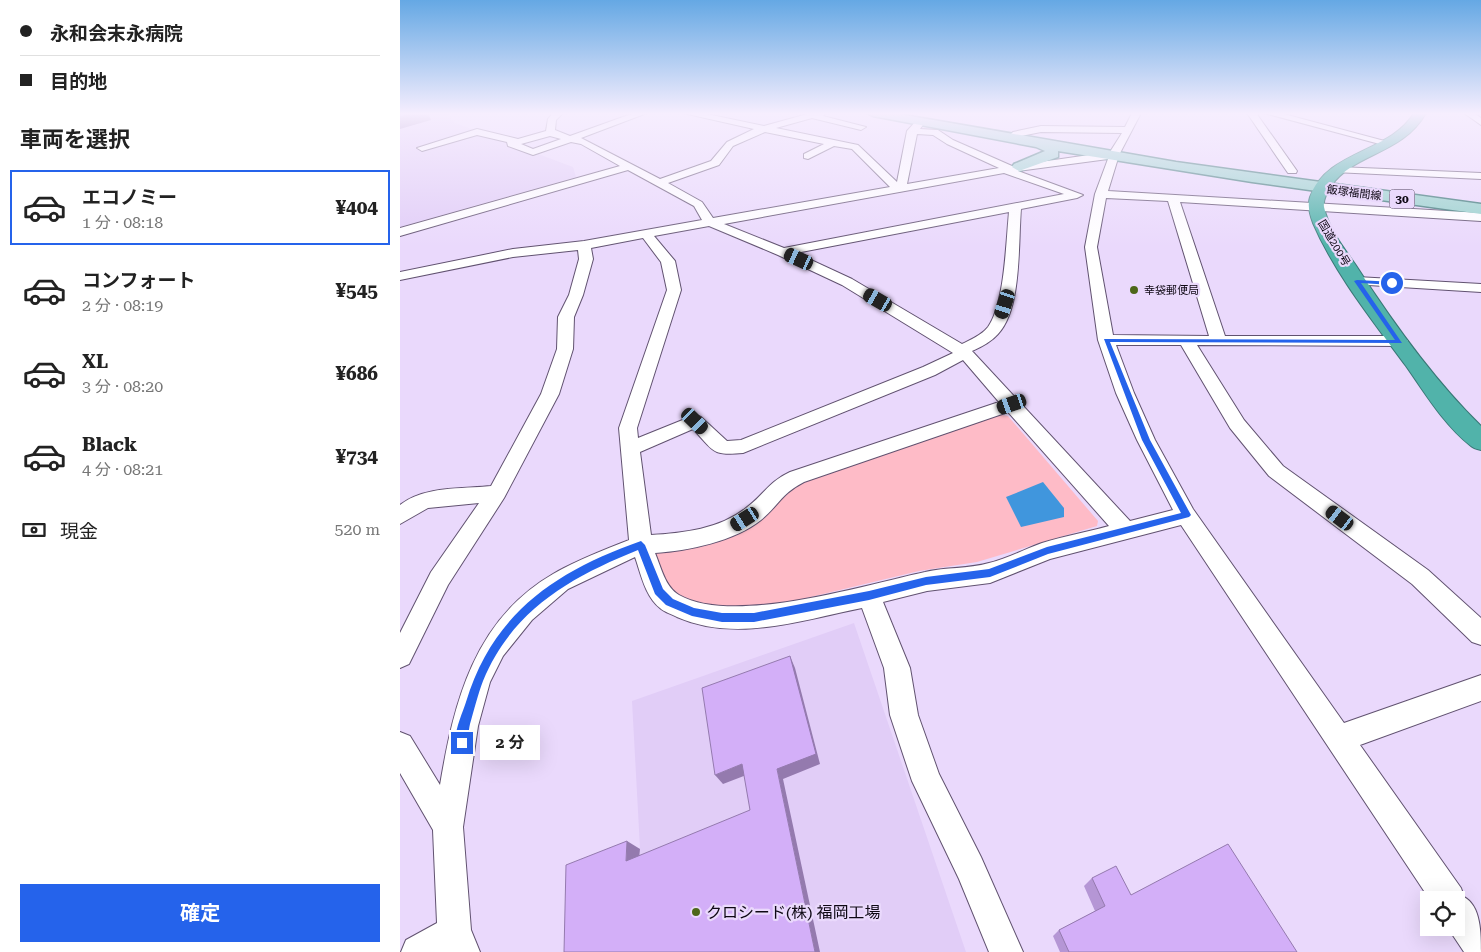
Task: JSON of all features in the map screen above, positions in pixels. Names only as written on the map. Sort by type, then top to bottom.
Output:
[{"type":"highway","points":[[1329,181],[1365,157]]},
{"type":"highway","name":"国道200号","points":[[1329,181],[1316,206],[1320,223],[1357,281],[1400,342],[1455,414],[1481,441]]},
{"type":"main road","points":[[1011,169],[1043,157]]},
{"type":"main road","name":"飯塚福間線","points":[[1150,157],[1481,202]]},
{"type":"main road","name":"飯塚福間線","points":[[1329,181],[1481,209]]},
{"type":"street","points":[[611,157],[698,204],[709,222],[783,252],[847,282],[963,352],[1126,531]]},
{"type":"street","points":[[659,183],[715,163],[719,157]]},
{"type":"street","points":[[866,157],[898,189]]},
{"type":"street","points":[[898,189],[906,178],[906,157]]},
{"type":"street","points":[[985,157],[1077,196]]},
{"type":"street","points":[[400,276],[513,253],[584,245],[1011,169],[1087,157]]},
{"type":"street","points":[[1114,157],[1100,196],[1091,247],[1106,340],[1146,440],[1186,515],[1443,891]]},
{"type":"street","points":[[1282,157],[1292,171]]},
{"type":"street","points":[[400,232],[628,167]]},
{"type":"street","points":[[1329,181],[1481,176]]},
{"type":"street","points":[[783,252],[1077,196],[1173,198],[1481,217]]},
{"type":"street","points":[[1173,198],[1219,341]]},
{"type":"street","points":[[630,449],[695,421],[723,448],[743,446],[929,371],[963,352],[994,330],[1000,320],[1005,304],[1015,208]]},
{"type":"street","points":[[646,234],[668,261],[674,290],[628,428],[641,545],[659,591],[669,602],[692,612],[722,618],[754,618],[869,596],[926,581],[990,573],[1047,551],[1186,515]]},
{"type":"street","points":[[400,656],[439,580],[497,493],[550,394],[565,349],[566,317],[576,294],[586,259],[584,245]]},
{"type":"street","points":[[1357,281],[1481,288]]},
{"type":"street","points":[[1106,340],[1400,342]]},
{"type":"street","points":[[1187,341],[1237,424],[1276,471],[1420,577],[1481,634]]},
{"type":"street","points":[[418,952],[458,942],[448,828],[464,726],[478,680],[494,648],[523,612],[560,582],[599,562],[641,545],[686,542],[736,525],[754,514],[782,484],[797,476],[1012,404]]},
{"type":"street","points":[[400,516],[417,503],[428,500],[497,493]]},
{"type":"street","points":[[869,596],[897,668],[904,715],[927,781],[970,868],[1006,952]]},
{"type":"street","points":[[1340,738],[1481,688]]},
{"type":"street","points":[[400,746],[448,828]]},
{"type":"street","points":[[1465,923],[1481,947]]},
{"type":"shaded area","points":[[400,157],[547,157],[573,167],[576,177],[400,227]]},
{"type":"shaded area","points":[[996,414],[1008,416],[1098,521],[1097,526],[977,562],[919,571],[765,608],[709,606],[681,596],[668,586],[652,550],[689,547],[783,488]]},
{"type":"shaded area","points":[[854,623],[966,952],[580,952],[580,872],[640,848],[632,701]]},
{"type":"water","points":[[1043,482],[1064,508],[1064,517],[1021,527],[1006,497]]},
{"type":"building","name":"クロシード(株) 福岡工場","points":[[790,656],[816,754],[777,769],[815,952],[564,952],[566,865],[627,841],[626,861],[750,810],[742,764],[715,775],[702,688]]},
{"type":"building","points":[[1228,844],[1297,952],[1069,952],[1059,930],[1105,906],[1092,878],[1116,866],[1131,895]]},
{"type":"place","name":"幸袋郵便局","points":[[1134,290]]},
{"type":"place","name":"クロシード(株) 福岡工場","points":[[696,912]]},
{"type":"route","points":[[462,743],[464,726],[478,680],[494,648],[523,612],[560,582],[599,562],[641,545],[651,576],[659,591],[669,602],[692,612],[722,618],[754,618],[869,596],[926,581],[990,573],[1047,551],[1186,515],[1146,440],[1125,392],[1106,340],[1400,342],[1357,281],[1392,283]]}]
